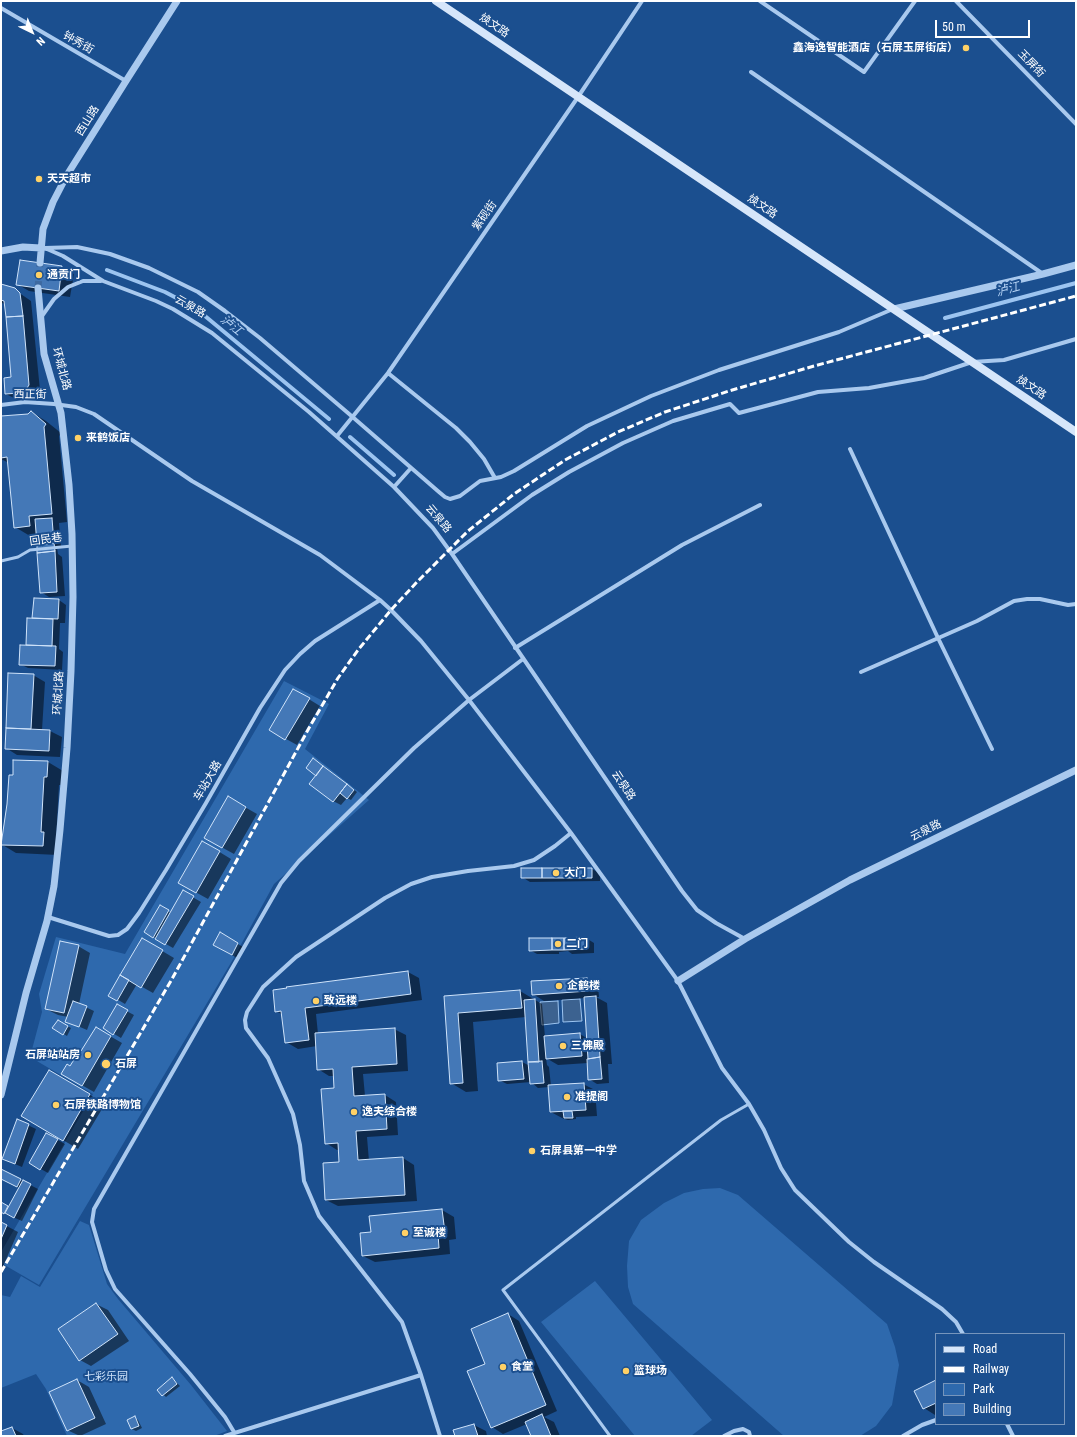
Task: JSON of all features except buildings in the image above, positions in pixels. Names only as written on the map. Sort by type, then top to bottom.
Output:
[{"type":"main road","name":"焕文路","points":[[436,1],[1076,432]]},
{"type":"street","name":"西山路","points":[[40,263],[43,229],[53,202],[67,176],[177,1]]},
{"type":"street","name":"紫砚街","points":[[336,436],[388,373],[578,97],[642,1]]},
{"type":"street","points":[[760,1],[864,72],[915,1]]},
{"type":"street","name":"玉屏街","points":[[956,1],[1076,124]]},
{"type":"street","name":"钟秀街","points":[[1,8],[126,81]]},
{"type":"street","points":[[751,72],[1043,274]]},
{"type":"street","name":"云泉路","points":[[1,251],[23,247],[47,249],[63,256],[103,282],[156,301],[190,318],[238,353],[394,487],[433,528],[452,554],[682,892],[697,910],[716,923],[745,939]]},
{"type":"street","points":[[41,248],[77,248],[110,254],[149,268],[198,292],[260,338],[439,492],[450,499],[460,496],[480,481],[495,478],[514,471],[588,426],[651,396],[719,370],[839,332],[894,309],[1076,265]]},
{"type":"street","points":[[40,319],[54,299],[68,287],[83,281],[103,282]]},
{"type":"street","name":"环城北路","points":[[1,1095],[26,994],[48,917],[54,886],[67,748],[72,656],[73,597],[69,485],[59,405],[44,354],[38,288]]},
{"type":"street","points":[[452,554],[532,495],[569,472],[623,443],[673,421],[730,404],[739,413],[818,392],[869,388],[924,378],[972,362],[1004,360],[1076,339]]},
{"type":"street","points":[[388,373],[456,428],[484,459],[495,478]]},
{"type":"street","name":"西正街","points":[[1,405],[25,402],[59,405],[76,407],[94,414],[192,481],[320,555],[380,600],[421,641],[469,700],[571,833],[678,981],[722,1068],[749,1104],[764,1130],[781,1168],[795,1190],[849,1242],[874,1262],[942,1308],[956,1322],[962,1333]]},
{"type":"street","points":[[850,449],[938,638],[992,748]]},
{"type":"street","points":[[394,487],[411,468]]},
{"type":"street","points":[[515,648],[682,546],[760,505]]},
{"type":"street","points":[[861,672],[977,621],[1014,602],[1027,599],[1040,599],[1068,605],[1076,604]]},
{"type":"street","name":"车站大路","points":[[48,917],[109,936],[118,935],[127,929],[166,870],[260,708],[285,670],[315,641],[380,600]]},
{"type":"street","points":[[234,1432],[225,1417],[190,1374],[115,1289],[106,1270],[92,1222],[94,1208],[281,883],[299,861],[414,748],[469,700],[523,659]]},
{"type":"street","name":"云泉路","points":[[678,981],[745,939],[850,880],[1076,770]]},
{"type":"street","points":[[440,1436],[421,1375],[402,1322],[319,1216],[304,1181],[300,1145],[292,1114],[268,1058],[246,1028],[245,1020],[247,1012],[263,987],[296,957],[385,898],[411,884],[432,877],[514,866],[534,860],[571,833]]},
{"type":"street","points":[[225,1436],[421,1375]]},
{"type":"street","points":[[903,1436],[922,1425],[935,1420]]},
{"type":"street","points":[[1008,1425],[1013,1436]]},
{"type":"street","points":[[724,1436],[743,1428],[749,1432],[750,1436]]},
{"type":"lane","name":"回民巷","points":[[1,561],[18,557],[30,550],[72,546]]},
{"type":"lane","points":[[610,1436],[503,1290],[721,1120],[749,1104]]},
{"type":"green space","points":[[284,681],[329,704],[305,749],[369,800],[274,884],[232,961],[39,1285],[1,1263],[1,1252],[93,1094],[30,1057],[42,1012],[39,994],[56,937],[125,954]]},
{"type":"green space","points":[[720,1188],[738,1195],[887,1324],[895,1347],[899,1365],[892,1405],[876,1426],[860,1436],[784,1436],[633,1304],[628,1287],[627,1266],[629,1241],[641,1220],[664,1203],[684,1193],[703,1189]]},
{"type":"green space","name":"七彩乐园","points":[[80,1221],[89,1225],[107,1284],[191,1385],[227,1431],[214,1436],[67,1436],[46,1389],[36,1374],[1,1388],[1,1295],[10,1297],[21,1276],[40,1287]]},
{"type":"green space","name":"篮球场","points":[[595,1281],[712,1420],[691,1436],[635,1436],[541,1322]]},
{"type":"shaded area","points":[[580,999],[582,1021],[563,1022],[562,1000]]},
{"type":"shaded area","points":[[558,1001],[559,1023],[542,1025],[540,1002]]},
{"type":"waterway","name":"泸江","points":[[107,270],[165,292],[184,302],[205,316],[329,419]]},
{"type":"waterway","name":"泸江","points":[[945,318],[1076,283]]},
{"type":"waterway","name":"泸江","points":[[350,437],[394,475]]},
{"type":"tunnel","points":[[38,288],[40,263]]},
{"type":"railway","points":[[1,1272],[172,979],[309,728],[338,678],[358,650],[391,610],[468,531],[514,494],[565,460],[618,432],[665,412],[814,366],[1076,296]]},
{"type":"place","name":"鑫海逸智能酒店（石屏玉屏街店）","points":[[966,48]]},
{"type":"place","name":"天天超市","points":[[39,179]]},
{"type":"place","name":"通贡门","points":[[39,275]]},
{"type":"place","name":"来鹤饭店","points":[[78,438]]},
{"type":"place","name":"大门","points":[[556,873]]},
{"type":"place","name":"二门","points":[[558,944]]},
{"type":"place","name":"企鹤楼","points":[[559,986]]},
{"type":"place","name":"致远楼","points":[[316,1001]]},
{"type":"place","name":"三佛殿","points":[[563,1046]]},
{"type":"place","name":"石屏站站房","points":[[88,1055]]},
{"type":"place","name":"石屏","points":[[106,1064]]},
{"type":"place","name":"准提阁","points":[[567,1097]]},
{"type":"place","name":"石屏铁路博物馆","points":[[56,1105]]},
{"type":"place","name":"逸夫综合楼","points":[[354,1112]]},
{"type":"place","name":"石屏县第一中学","points":[[532,1151]]},
{"type":"place","name":"至诚楼","points":[[405,1233]]},
{"type":"place","name":"食堂","points":[[503,1367]]},
{"type":"place","name":"篮球场","points":[[626,1371]]}]
